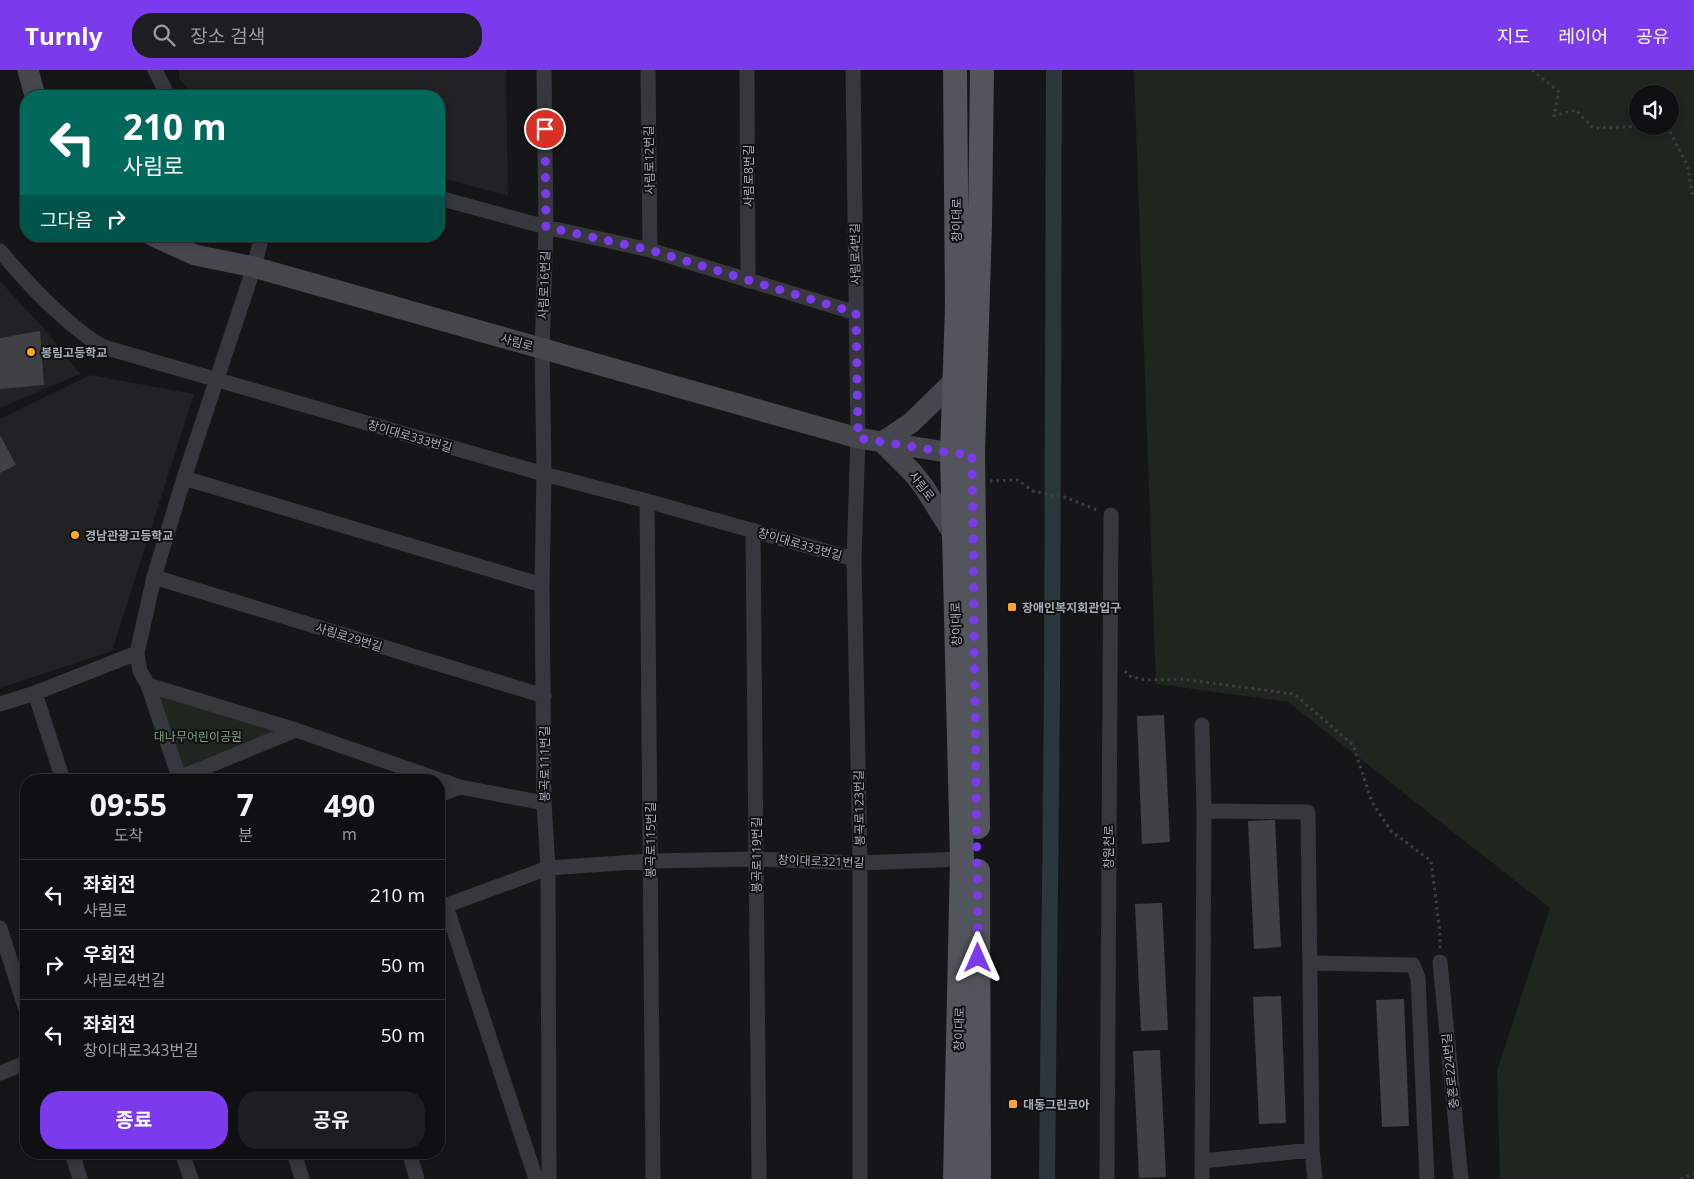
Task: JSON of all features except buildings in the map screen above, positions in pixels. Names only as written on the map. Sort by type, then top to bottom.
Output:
[{"type":"main road","name":"창이대로","points":[[955,70],[957,307],[954,381],[962,454],[978,860],[979,1179]]},
{"type":"main road","name":"창이대로","points":[[956,1179],[962,859],[954,535],[980,224],[982,70]]},
{"type":"street","points":[[28,70],[33,90]]},
{"type":"street","points":[[155,70],[165,90]]},
{"type":"street","name":"사림로16번길","points":[[542,349],[546,227],[544,70]]},
{"type":"street","name":"사림로12번길","points":[[648,70],[650,250]]},
{"type":"street","name":"사림로8번길","points":[[748,70],[748,281]]},
{"type":"street","name":"사림로4번길","points":[[853,70],[858,438]]},
{"type":"street","points":[[445,200],[546,227],[650,250],[856,313]]},
{"type":"street","name":"사림로","points":[[166,242],[195,255],[254,267],[858,438],[962,454]]},
{"type":"street","points":[[178,774],[148,686],[140,671],[137,653],[154,577],[260,242]]},
{"type":"street","name":"창이대로333번길","points":[[0,251],[67,321],[99,346],[544,474],[854,559]]},
{"type":"street","name":"봉곡로111번길","points":[[542,349],[544,474],[542,585],[544,803],[548,868],[549,1179]]},
{"type":"street","points":[[882,442],[911,423],[954,381]]},
{"type":"street","name":"봉곡로123번길","points":[[858,438],[854,559],[860,863],[860,1179]]},
{"type":"street","name":"사림로","points":[[882,442],[924,486],[954,535]]},
{"type":"street","points":[[184,478],[542,585]]},
{"type":"street","name":"봉곡로115번길","points":[[647,501],[653,1179]]},
{"type":"street","name":"창원천로","points":[[1107,1179],[1111,515]]},
{"type":"street","name":"봉곡로119번길","points":[[753,530],[759,1179]]},
{"type":"street","name":"사림로29번길","points":[[154,577],[544,696]]},
{"type":"street","points":[[0,704],[35,693],[137,653]]},
{"type":"street","points":[[148,686],[296,730],[423,774]]},
{"type":"street","points":[[35,693],[61,774]]},
{"type":"street","points":[[1202,725],[1204,811],[1202,1179]]},
{"type":"street","points":[[192,774],[296,730]]},
{"type":"street","points":[[445,782],[460,787],[544,803]]},
{"type":"street","points":[[445,793],[460,787]]},
{"type":"street","points":[[1204,811],[1308,812],[1312,1150],[1315,1179]]},
{"type":"street","name":"창이대로321번길","points":[[445,906],[548,868],[650,861],[756,859],[860,863],[962,859]]},
{"type":"street","name":"창이대로321번길","points":[[445,916],[536,1179]]},
{"type":"street","points":[[0,928],[20,991]]},
{"type":"street","name":"충혼로224번길","points":[[1440,962],[1461,1179]]},
{"type":"street","points":[[1310,963],[1413,965],[1418,978],[1427,1179]]},
{"type":"street","points":[[0,1073],[20,1065]]},
{"type":"street","points":[[1202,1161],[1312,1150]]},
{"type":"street","points":[[74,1159],[80,1179]]},
{"type":"street","points":[[184,1159],[191,1179]]},
{"type":"street","points":[[296,1159],[302,1179]]},
{"type":"street","points":[[411,1159],[417,1179]]},
{"type":"path","points":[[1532,70],[1559,92],[1554,116],[1576,110],[1593,128],[1629,127]]},
{"type":"path","points":[[1672,135],[1688,167],[1694,196]]},
{"type":"path","points":[[1018,480],[1033,491],[1053,496],[1062,496],[1089,507]]},
{"type":"path","points":[[1110,657],[1129,676],[1146,680],[1181,679],[1294,694],[1354,745],[1372,802],[1391,831],[1431,861],[1440,932],[1440,962]]},
{"type":"path","points":[[1681,1179],[1694,1174]]},
{"type":"shaded area","points":[[179,70],[506,70],[508,196],[445,179],[445,90],[189,90],[179,79]]},
{"type":"shaded area","name":"봉림고등학교","points":[[0,281],[46,331],[80,374],[0,408]]},
{"type":"shaded area","name":"경남관광고등학교","points":[[90,375],[194,394],[112,651],[0,688],[0,419]]},
{"type":"green space","points":[[1134,70],[1694,70],[1694,1179],[1500,1179],[1497,1071],[1550,908],[1288,702],[1156,684]]},
{"type":"green space","name":"대나무어린이공원","points":[[155,694],[282,731],[181,774]]},
{"type":"waterway","points":[[1047,1179],[1052,693],[1054,70]]},
{"type":"place","name":"봉림고등학교","points":[[31,352]]},
{"type":"place","name":"경남관광고등학교","points":[[75,535]]},
{"type":"place","name":"장애인복지회관입구","points":[[1012,607]]},
{"type":"place","name":"대동그린코아","points":[[1013,1104]]},
{"type":"route","points":[[545,129],[546,227],[650,250],[856,313],[858,438],[952,453],[972,454],[978,958]]}]
